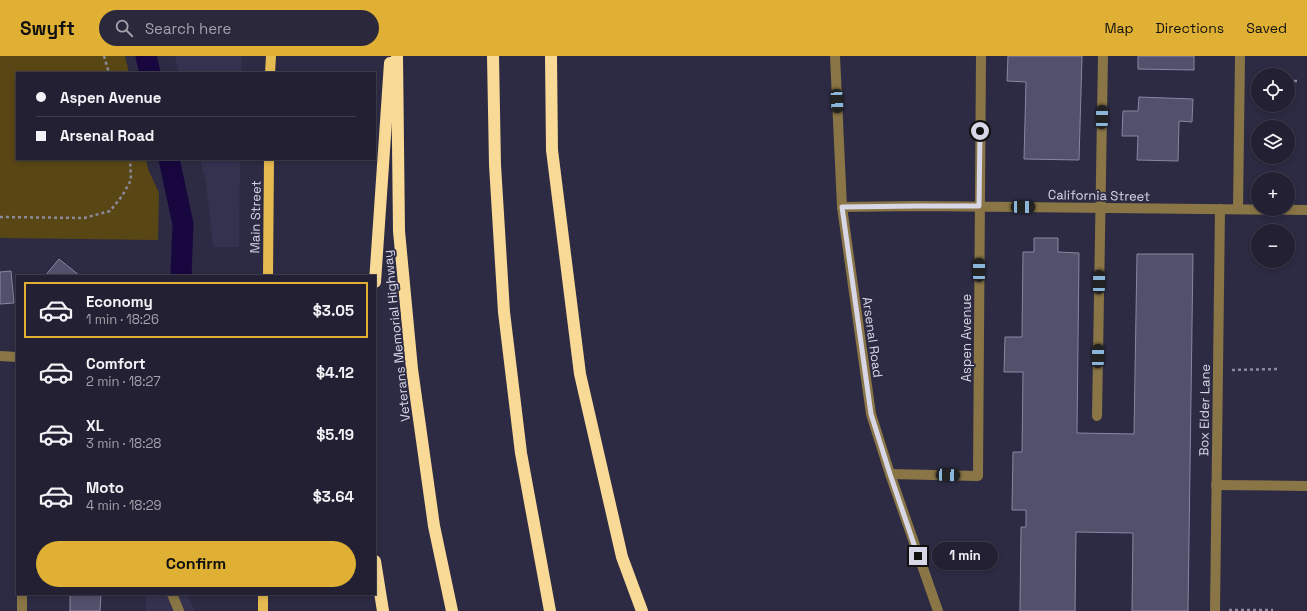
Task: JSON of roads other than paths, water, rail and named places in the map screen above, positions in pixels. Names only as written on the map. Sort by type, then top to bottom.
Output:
[{"type":"highway","points":[[375,275],[390,56]]},
{"type":"highway","name":"Veterans Memorial Highway","points":[[397,56],[399,231],[412,369],[434,526],[452,611]]},
{"type":"highway","points":[[493,56],[495,165],[504,312],[521,453],[550,611]]},
{"type":"highway","points":[[551,56],[552,150],[580,374],[622,557],[642,611]]},
{"type":"highway","points":[[376,567],[383,611]]},
{"type":"main road","points":[[270,72],[271,56]]},
{"type":"main road","name":"Main Street","points":[[268,275],[269,160]]},
{"type":"main road","points":[[263,595],[263,611]]},
{"type":"street","name":"Arsenal Road","points":[[834,56],[842,207],[871,414],[890,474],[938,611]]},
{"type":"street","name":"Aspen Avenue","points":[[890,474],[978,476],[981,56]]},
{"type":"street","points":[[1097,416],[1103,56]]},
{"type":"street","points":[[1238,209],[1240,56]]},
{"type":"street","name":"California Street","points":[[842,207],[979,206],[1307,210]]},
{"type":"street","name":"Box Elder Lane","points":[[1215,611],[1220,209]]},
{"type":"street","points":[[0,356],[16,356]]},
{"type":"street","points":[[1216,484],[1307,486]]},
{"type":"street","points":[[22,595],[22,611]]},
{"type":"street","points":[[172,595],[180,611]]},
{"type":"waterway","points":[[146,56],[150,72]]},
{"type":"waterway","points":[[169,160],[183,224],[181,275]]}]
